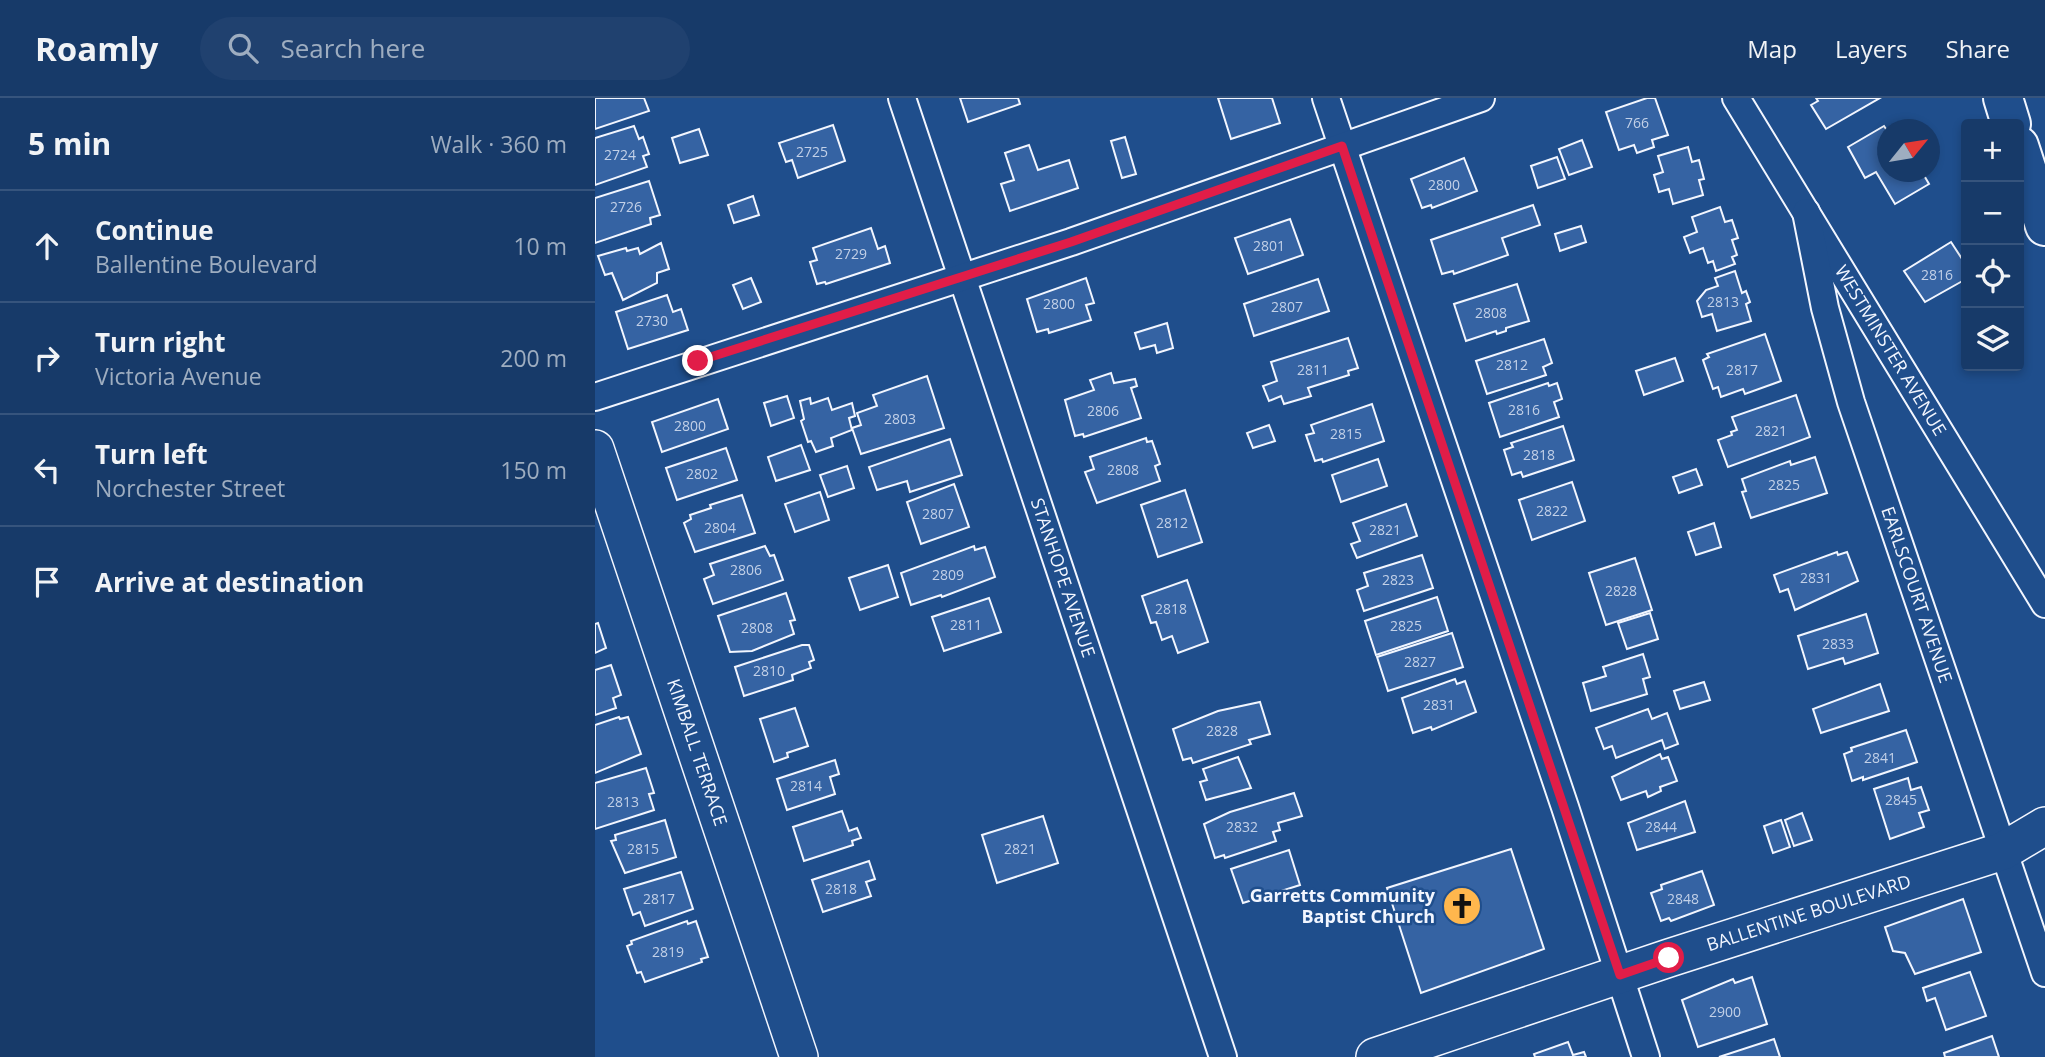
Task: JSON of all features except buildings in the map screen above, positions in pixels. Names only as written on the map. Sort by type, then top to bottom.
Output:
[{"type":"highway","points":[[2003,98],[2009,119]]},
{"type":"highway","points":[[2024,161],[2045,226]]},
{"type":"street","name":"STANHOPE AVENUE","points":[[902,98],[1223,1057]]},
{"type":"street","points":[[1326,98],[1646,1057]]},
{"type":"street","points":[[595,397],[1071,242],[1481,98]]},
{"type":"street","name":"WESTMINSTER AVENUE","points":[[1736,98],[2045,604]]},
{"type":"street","name":"EARLSCOURT AVENUE","points":[[1806,212],[1825,308],[1851,402],[2045,973]]},
{"type":"street","name":"KIMBALL TERRACE","points":[[595,449],[799,1057]]},
{"type":"street","name":"BALLENTINE BOULEVARD","points":[[1375,1057],[2003,851],[2045,826]]},
{"type":"street","name":"BALLENTINE BOULEVARD","points":[[2003,851],[2045,852]]},
{"type":"place","name":"Garretts Community Baptist Church","points":[[1462,906]]},
{"type":"route","points":[[698,361],[1071,242],[1342,146],[1620,975],[1669,958]]}]
